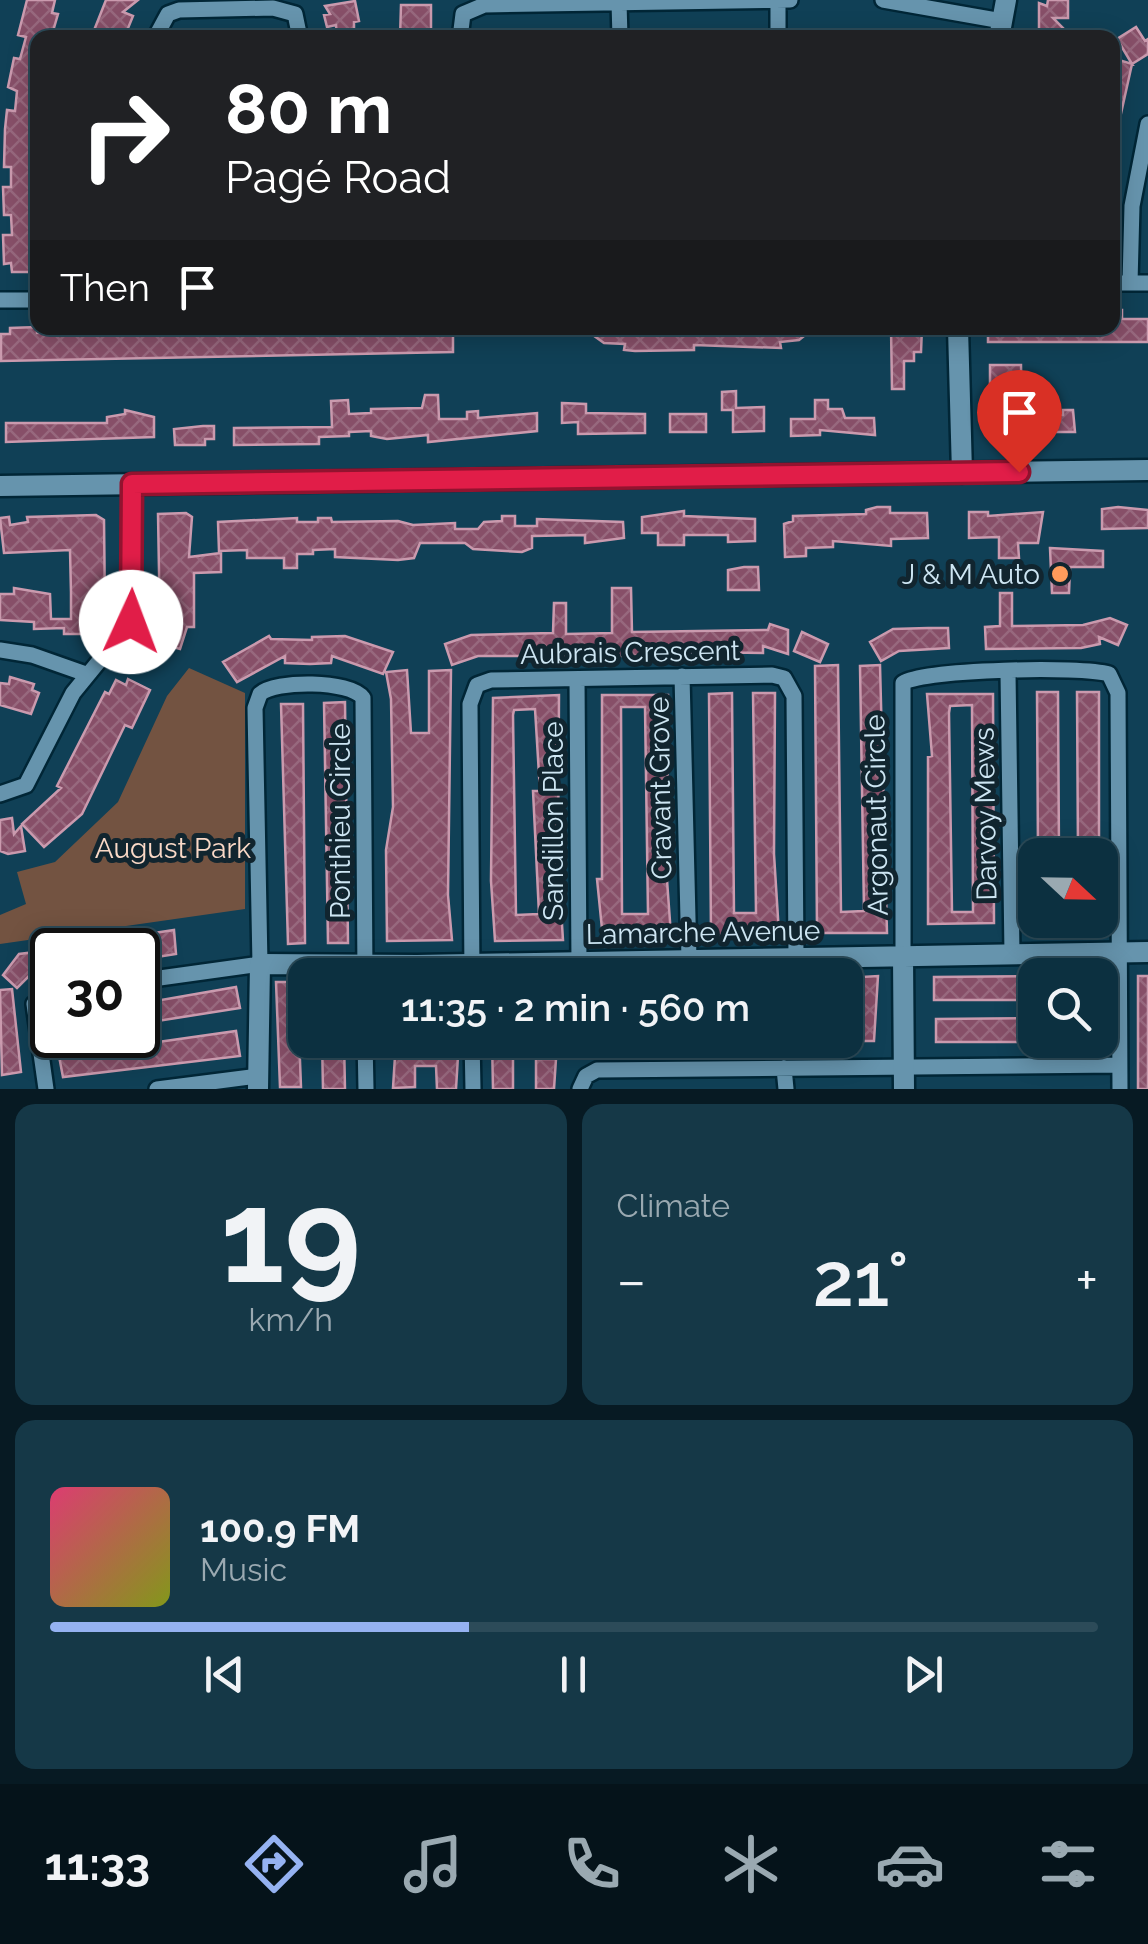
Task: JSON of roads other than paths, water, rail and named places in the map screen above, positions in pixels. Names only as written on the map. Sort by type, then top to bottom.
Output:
[{"type":"street","points":[[778,0],[778,30]]},
{"type":"street","points":[[461,30],[463,14],[484,5],[790,0]]},
{"type":"street","points":[[884,0],[1000,30],[1006,0]]},
{"type":"street","points":[[619,2],[620,30]]},
{"type":"street","points":[[159,30],[168,14],[179,10],[273,8],[295,14],[298,30]]},
{"type":"street","points":[[1130,283],[1132,206],[1148,124]]},
{"type":"street","points":[[1120,283],[1148,282]]},
{"type":"street","points":[[0,300],[30,300]]},
{"type":"street","points":[[958,335],[962,473]]},
{"type":"street","points":[[0,486],[1148,470]]},
{"type":"street","points":[[0,794],[26,785],[86,674],[131,622],[132,484]]},
{"type":"street","points":[[0,650],[15,650],[86,674]]},
{"type":"street","name":"Argonaut Circle","points":[[903,956],[903,683],[914,676],[1097,670],[1114,680],[1118,693],[1118,952]]},
{"type":"street","name":"Darvoy Mews","points":[[1008,673],[1012,954]]},
{"type":"street","name":"Aubrais Crescent","points":[[472,958],[472,694],[477,685],[492,680],[772,675],[792,687],[796,956]]},
{"type":"street","name":"Cravant Grove","points":[[682,676],[688,958]]},
{"type":"street","name":"Sandillon Place","points":[[577,678],[579,958]]},
{"type":"street","name":"Ponthieu Circle","points":[[260,964],[256,701],[272,686],[344,685],[359,691],[364,708],[365,958]]},
{"type":"street","points":[[1118,952],[1120,1089]]},
{"type":"street","name":"Lamarche Avenue","points":[[724,958],[1148,952]]},
{"type":"street","points":[[903,956],[904,1089]]},
{"type":"street","points":[[158,1089],[258,1082],[260,964],[160,978]]},
{"type":"street","name":"Lamarche Avenue","points":[[260,964],[288,966]]},
{"type":"street","points":[[42,1058],[46,1089]]},
{"type":"street","points":[[365,1058],[366,1089]]},
{"type":"street","points":[[472,1058],[472,1089]]},
{"type":"street","points":[[580,1089],[586,1076],[597,1070],[1119,1065]]},
{"type":"street","points":[[784,1068],[786,1089]]},
{"type":"place","name":"J & M Auto","points":[[1060,574]]},
{"type":"park label","name":"August Park","points":[[173,848]]}]
